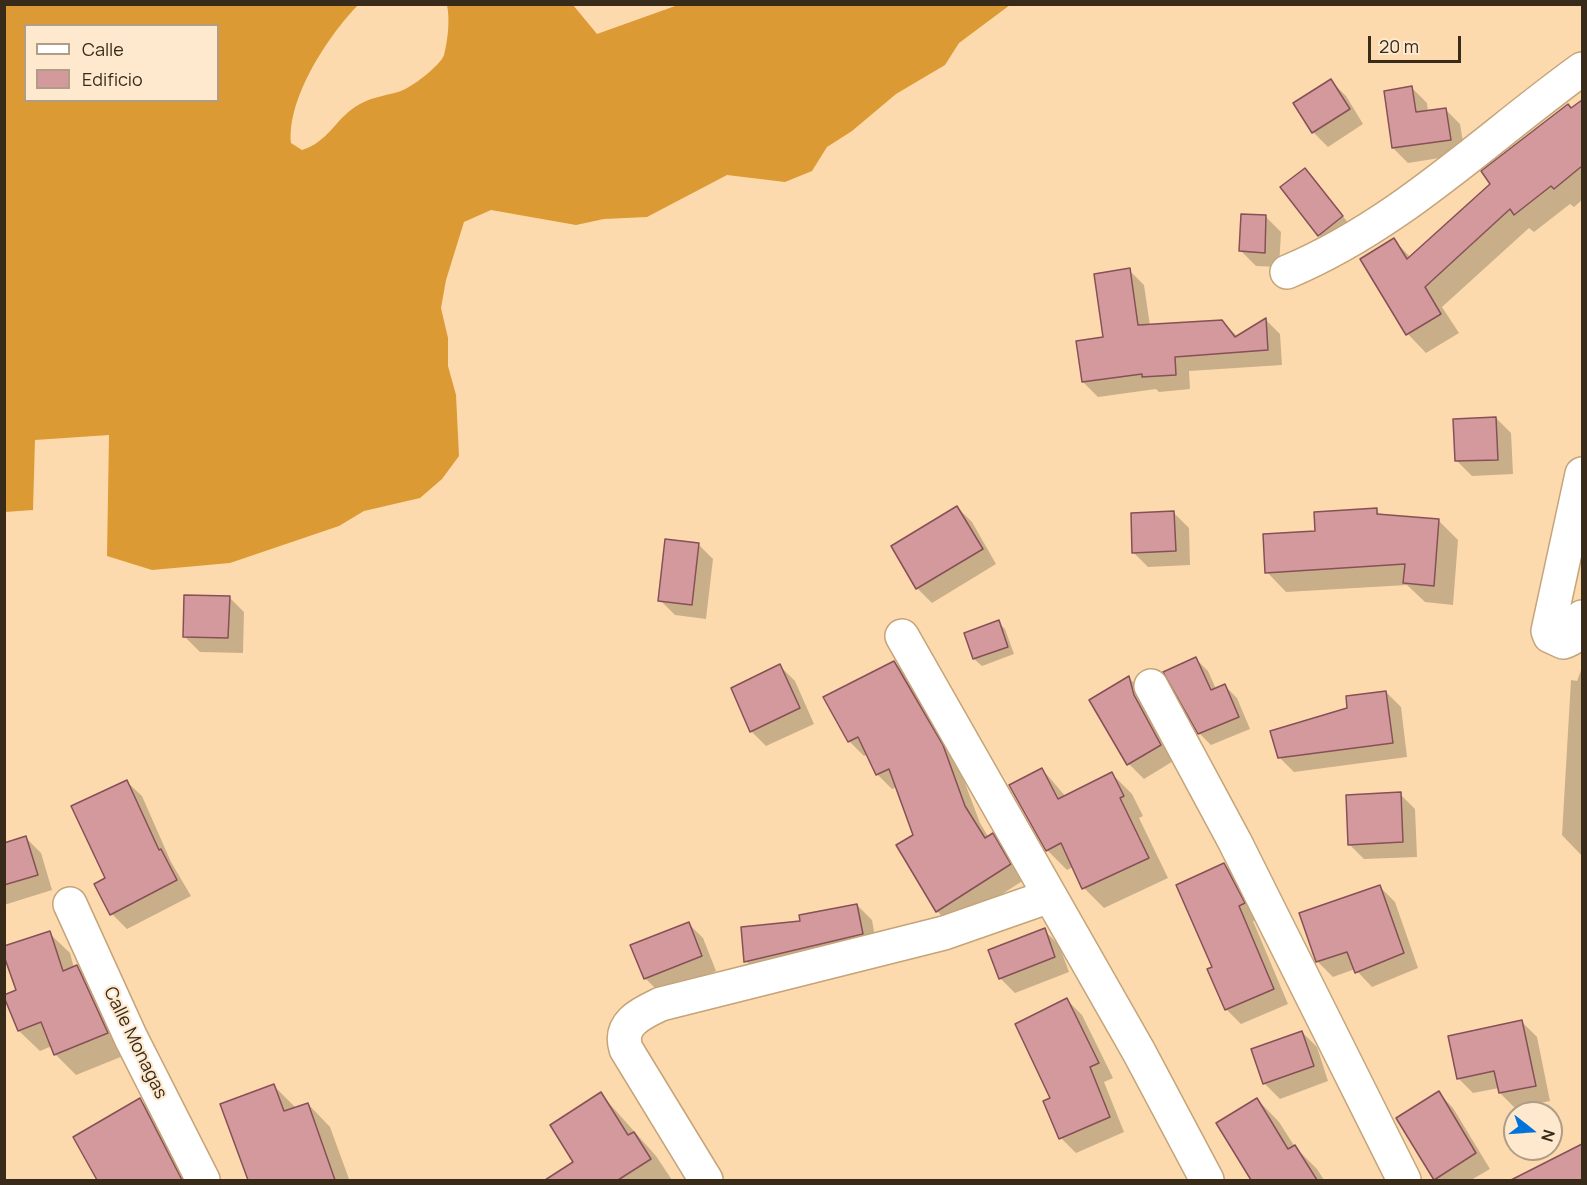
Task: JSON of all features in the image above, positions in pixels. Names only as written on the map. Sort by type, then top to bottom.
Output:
[{"type":"street","points":[[1287,272],[1323,257],[1392,215],[1582,69]]},
{"type":"street","points":[[1582,474],[1548,631],[1551,636],[1563,642],[1571,639],[1578,633],[1582,616]]},
{"type":"street","points":[[902,636],[1208,1180]]},
{"type":"street","points":[[1151,686],[1235,842],[1404,1180]]},
{"type":"street","points":[[706,1180],[626,1049],[624,1034],[634,1018],[662,1004],[945,933],[1050,896]]},
{"type":"street","name":"Calle Monagas","points":[[70,904],[130,1038],[203,1180]]},
{"type":"shaded area","points":[[5,4],[358,5],[334,33],[303,88],[292,125],[291,143],[302,150],[319,141],[355,107],[370,99],[403,90],[424,77],[437,65],[444,55],[447,43],[447,5],[573,5],[597,34],[678,5],[1010,5],[959,43],[945,65],[896,94],[852,131],[827,147],[812,171],[785,182],[727,175],[647,217],[604,219],[576,225],[491,210],[464,222],[446,280],[441,308],[448,338],[448,366],[456,395],[459,456],[442,479],[420,498],[364,511],[339,526],[230,563],[152,570],[107,556],[109,435],[35,440],[33,510],[5,512]]},
{"type":"building","points":[[1331,79],[1350,109],[1312,133],[1293,103]]},
{"type":"building","points":[[1412,86],[1416,112],[1446,108],[1451,140],[1392,148],[1384,91]]},
{"type":"building","points":[[1582,100],[1582,166],[1554,189],[1551,186],[1514,215],[1510,209],[1425,287],[1441,314],[1406,335],[1360,259],[1394,238],[1407,259],[1490,184],[1481,171],[1568,104],[1571,108]]},
{"type":"building","points":[[1305,168],[1343,216],[1318,236],[1280,187]]},
{"type":"building","points":[[1241,214],[1266,215],[1265,253],[1239,251]]},
{"type":"building","points":[[1130,268],[1138,325],[1222,320],[1235,337],[1266,318],[1268,350],[1175,357],[1176,375],[1142,377],[1142,374],[1082,382],[1076,341],[1103,337],[1094,274]]},
{"type":"building","points":[[1496,417],[1498,460],[1455,461],[1453,419]]},
{"type":"building","points":[[957,506],[983,549],[916,589],[891,546]]},
{"type":"building","points":[[1377,508],[1377,514],[1439,519],[1434,586],[1403,583],[1405,564],[1265,573],[1263,534],[1315,531],[1314,512]]},
{"type":"building","points":[[1174,511],[1176,551],[1132,553],[1131,513]]},
{"type":"building","points":[[665,539],[699,543],[692,605],[658,601]]},
{"type":"building","points":[[184,595],[230,596],[228,638],[183,637]]},
{"type":"building","points":[[999,620],[1008,647],[973,659],[964,633]]},
{"type":"building","points":[[1196,657],[1211,690],[1225,684],[1239,717],[1198,734],[1163,672]]},
{"type":"building","points":[[894,661],[943,745],[965,806],[985,838],[993,833],[1011,864],[936,912],[896,845],[913,835],[889,769],[876,775],[858,737],[848,742],[823,697]]},
{"type":"building","points":[[780,664],[800,708],[750,732],[731,688]]},
{"type":"building","points":[[1129,676],[1134,695],[1161,745],[1127,765],[1089,700]]},
{"type":"building","points":[[1386,691],[1393,743],[1278,758],[1270,731],[1347,708],[1346,696]]},
{"type":"building","points":[[1042,768],[1058,799],[1112,772],[1124,796],[1120,798],[1149,858],[1082,889],[1061,843],[1046,851],[1009,785]]},
{"type":"building","points":[[127,780],[159,850],[161,849],[177,880],[110,915],[94,884],[105,878],[71,806]]},
{"type":"building","points":[[1401,792],[1403,842],[1348,845],[1346,795]]},
{"type":"building","points":[[26,836],[38,875],[4,885],[4,843]]},
{"type":"building","points":[[1224,863],[1245,903],[1239,906],[1274,989],[1225,1010],[1207,969],[1212,967],[1176,885]]},
{"type":"building","points":[[1380,885],[1404,953],[1355,973],[1347,952],[1316,962],[1299,913]]},
{"type":"building","points":[[857,904],[863,934],[744,962],[741,927],[800,921],[799,915]]},
{"type":"building","points":[[689,922],[702,956],[644,979],[630,945]]},
{"type":"building","points":[[1045,928],[1055,957],[999,979],[988,950]]},
{"type":"building","points":[[50,931],[63,971],[77,965],[108,1033],[54,1055],[41,1022],[18,1031],[4,997],[16,990],[4,956],[4,946]]},
{"type":"building","points":[[1067,998],[1099,1063],[1090,1067],[1110,1117],[1059,1139],[1043,1101],[1050,1098],[1015,1024]]},
{"type":"building","points":[[1522,1020],[1536,1086],[1499,1093],[1494,1071],[1457,1079],[1448,1036]]},
{"type":"building","points":[[1302,1031],[1314,1066],[1263,1084],[1251,1049]]},
{"type":"building","points":[[274,1084],[284,1111],[308,1103],[335,1180],[248,1180],[220,1104]]},
{"type":"building","points":[[1439,1091],[1476,1153],[1434,1180],[1396,1118]]},
{"type":"building","points":[[601,1092],[628,1135],[634,1132],[651,1159],[618,1180],[545,1180],[573,1162],[550,1125]]},
{"type":"building","points":[[140,1098],[182,1180],[97,1180],[73,1137]]},
{"type":"building","points":[[1257,1098],[1288,1149],[1295,1145],[1317,1180],[1251,1180],[1216,1123]]},
{"type":"building","points":[[1582,1144],[1582,1180],[1511,1180],[1548,1161],[1563,1161],[1563,1154]]}]
